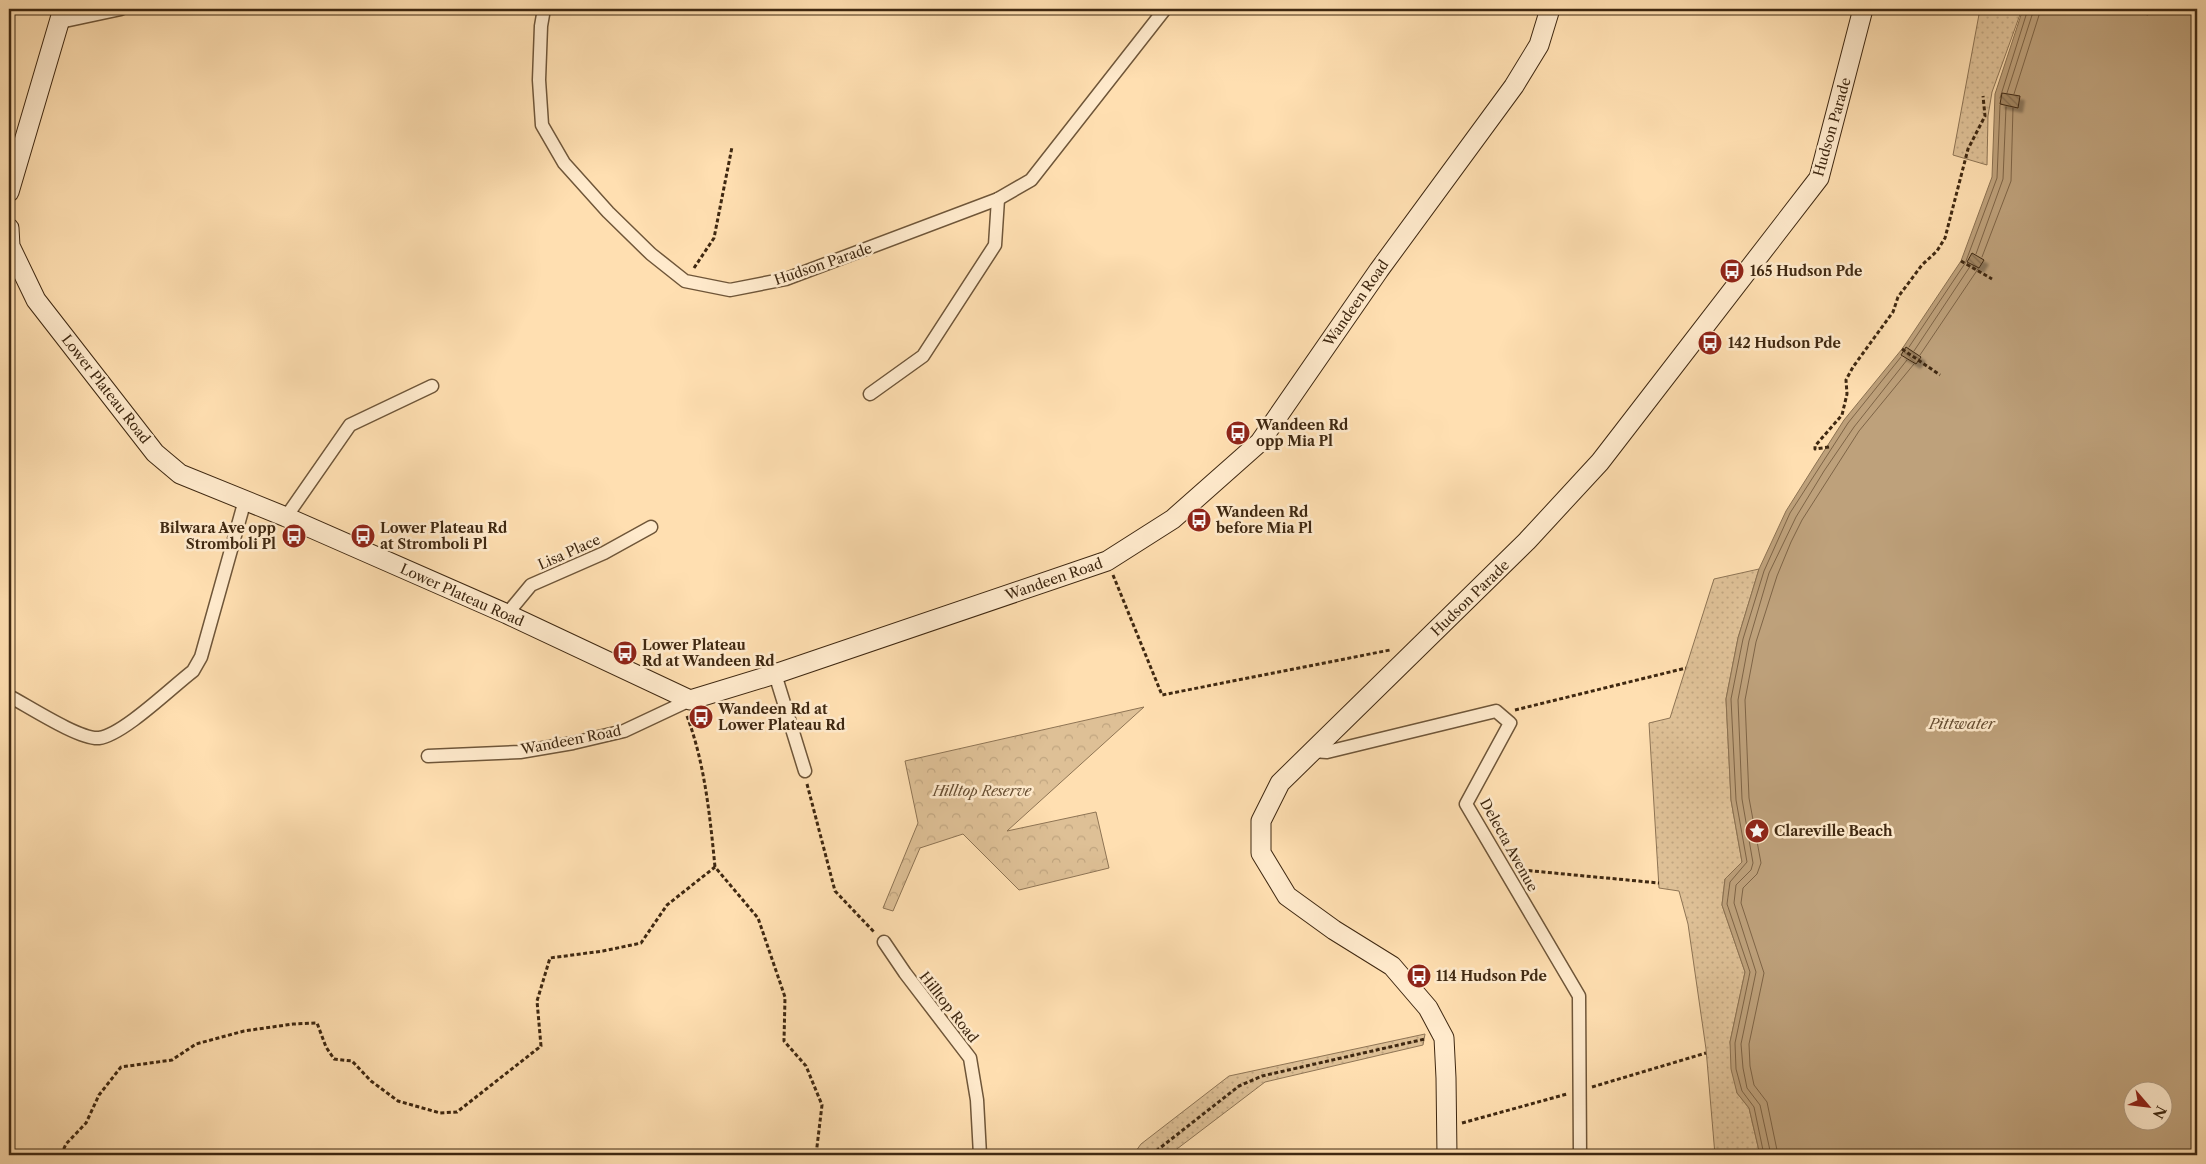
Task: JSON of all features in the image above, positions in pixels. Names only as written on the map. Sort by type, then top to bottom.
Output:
[{"type":"street","points":[[9,192],[62,15],[122,9]]},
{"type":"street","name":"Hudson Parade","points":[[544,9],[541,26],[539,80],[542,125],[564,163],[608,212],[651,254],[685,281],[730,290],[786,279],[998,199],[1031,180],[1165,9]]},
{"type":"street","name":"Wandeen Road","points":[[428,756],[520,752],[573,743],[624,731],[686,702],[775,674],[1107,561],[1173,519],[1260,442],[1378,270],[1514,86],[1539,45],[1550,9]]},
{"type":"street","name":"Hudson Parade","points":[[1447,1155],[1444,1038],[1428,1008],[1392,966],[1334,930],[1288,896],[1261,853],[1261,820],[1280,783],[1527,542],[1600,462],[1819,178],[1863,9]]},
{"type":"street","points":[[870,394],[923,356],[995,245],[998,199]]},
{"type":"street","name":"Lower Plateau Road","points":[[9,228],[10,246],[36,300],[156,453],[180,474],[286,517],[507,614],[686,702]]},
{"type":"street","points":[[286,517],[350,425],[432,386]]},
{"type":"street","points":[[9,696],[80,734],[98,738],[115,733],[193,671],[202,657],[245,500]]},
{"type":"street","name":"Lisa Place","points":[[507,614],[531,585],[604,554],[651,527]]},
{"type":"street","points":[[775,674],[806,771]]},
{"type":"street","points":[[1312,751],[1327,752],[1496,711],[1505,719]]},
{"type":"street","name":"Delecta Avenue","points":[[1505,719],[1510,723],[1466,804],[1579,996],[1580,1155]]},
{"type":"street","name":"Hilltop Road","points":[[884,942],[904,973],[970,1058],[977,1100],[980,1155]]},
{"type":"path","points":[[2134,9],[2148,14]]},
{"type":"path","points":[[1829,447],[1815,449],[1815,446],[1842,415],[1847,394],[1846,380],[1853,367],[1893,312],[1898,297],[1922,265],[1937,251],[1945,238],[1968,149],[1985,116],[1983,96]]},
{"type":"path","points":[[685,281],[714,238],[732,148]]},
{"type":"path","points":[[1961,261],[1992,279]]},
{"type":"path","points":[[1902,349],[1940,375]]},
{"type":"path","points":[[1107,561],[1162,694],[1395,649]]},
{"type":"path","points":[[1505,719],[1517,708],[1686,668]]},
{"type":"path","points":[[686,702],[710,818],[715,867],[758,918],[785,997],[784,1041],[806,1066],[822,1105],[816,1155]]},
{"type":"path","points":[[806,771],[835,891],[884,942]]},
{"type":"path","points":[[61,1155],[66,1144],[86,1123],[99,1095],[121,1067],[172,1060],[196,1044],[244,1032],[293,1024],[317,1023],[326,1047],[334,1059],[352,1061],[371,1081],[398,1102],[440,1113],[457,1112],[541,1046],[537,1001],[550,958],[603,951],[642,943],[667,905],[715,867]]},
{"type":"path","points":[[1504,868],[1659,883]]},
{"type":"path","points":[[1151,1155],[1238,1086],[1262,1076],[1423,1039],[1444,1038]]},
{"type":"green space","points":[[1980,9],[2022,9],[1992,92],[1988,116],[1987,165],[1953,155]]},
{"type":"green space","points":[[1759,569],[1738,638],[1726,699],[1731,800],[1742,862],[1725,879],[1722,905],[1745,972],[1730,1042],[1737,1093],[1749,1108],[1760,1155],[1715,1155],[1706,1049],[1688,924],[1679,891],[1659,888],[1649,723],[1670,718],[1714,579]]},
{"type":"green space","name":"Hilltop Reserve","points":[[1144,707],[1007,831],[1096,812],[1109,868],[1019,890],[963,834],[920,848],[893,911],[883,908],[918,823],[905,761]]},
{"type":"green space","points":[[1425,1034],[1423,1045],[1265,1082],[1169,1155],[1133,1155],[1141,1144],[1229,1076]]},
{"type":"water","name":"Pittwater","points":[[2023,9],[2197,9],[2197,1155],[1760,1155],[1749,1108],[1737,1093],[1731,1069],[1730,1042],[1745,972],[1722,905],[1725,879],[1742,862],[1731,800],[1726,699],[1738,638],[1759,569],[1786,511],[1844,420],[1902,349],[1961,261],[1992,177],[1995,94]]},
{"type":"building","points":[[2002,93],[2020,96],[2018,108],[2000,104]]},
{"type":"building","points":[[1972,253],[1984,260],[1979,268],[1967,262]]},
{"type":"building","points":[[1906,347],[1921,357],[1916,364],[1901,355]]},
{"type":"place","name":"165 Hudson Pde","points":[[1732,271]]},
{"type":"place","name":"142 Hudson Pde","points":[[1710,343]]},
{"type":"place","name":"Wandeen Rd opp Mia Pl","points":[[1238,433]]},
{"type":"place","name":"Wandeen Rd before Mia Pl","points":[[1199,520]]},
{"type":"place","name":"Bilwara Ave opp Stromboli Pl","points":[[294,536]]},
{"type":"place","name":"Lower Plateau Rd at Stromboli Pl","points":[[363,536]]},
{"type":"place","name":"Lower Plateau Rd at Wandeen Rd","points":[[625,653]]},
{"type":"place","name":"Wandeen Rd at Lower Plateau Rd","points":[[701,717]]},
{"type":"place","name":"Clareville Beach","points":[[1757,831]]},
{"type":"place","name":"114 Hudson Pde","points":[[1419,976]]}]
